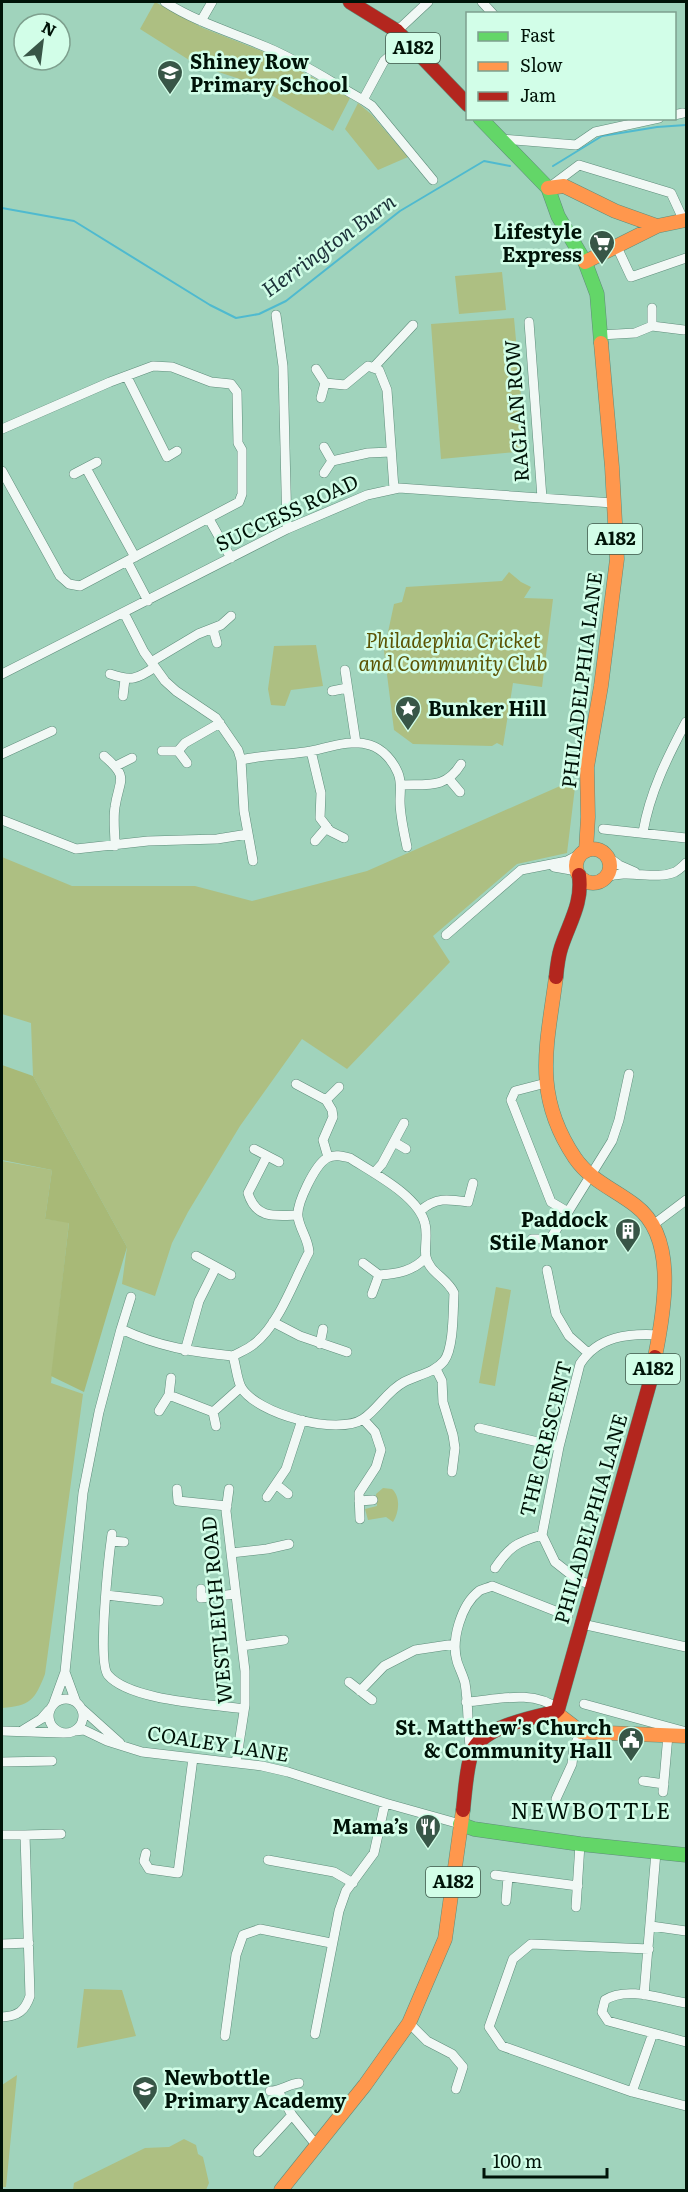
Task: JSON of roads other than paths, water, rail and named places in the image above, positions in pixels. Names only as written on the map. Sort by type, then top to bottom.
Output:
[{"type":"main road","name":"A182","points":[[350,2],[378,18],[402,36],[466,99]]},
{"type":"main road","name":"A182","points":[[482,120],[548,188],[558,216],[585,262]]},
{"type":"main road","points":[[548,188],[564,186],[615,211],[657,226]]},
{"type":"main road","points":[[585,262],[657,226],[685,221]]},
{"type":"main road","name":"PHILADELPHIA LANE","points":[[575,916],[610,867],[594,853],[586,787],[617,559],[612,467],[597,294],[585,262]]},
{"type":"main road","name":"PHILADELPHIA LANE","points":[[556,1711],[594,1585],[650,1382],[660,1335],[665,1266],[652,1225],[638,1206],[591,1177],[573,1155],[557,1122],[546,1083],[544,1056],[560,950],[582,895],[577,861],[594,853]]},
{"type":"main road","points":[[578,873],[592,883],[603,879]]},
{"type":"main road","points":[[471,1753],[493,1730],[556,1711],[581,1732],[687,1737]]},
{"type":"main road","name":"A182","points":[[282,2189],[365,2085],[409,2023],[445,1939],[471,1753]]},
{"type":"main road","points":[[460,1824],[482,1830],[580,1844],[687,1855]]},
{"type":"street","points":[[165,2],[201,21],[268,48],[363,100],[372,106],[433,180]]},
{"type":"street","points":[[201,21],[212,2]]},
{"type":"street","points":[[363,100],[384,61],[428,2]]},
{"type":"street","points":[[499,138],[576,145],[595,132],[650,120]]},
{"type":"street","points":[[548,188],[579,165],[670,193],[685,221]]},
{"type":"street","points":[[616,245],[630,277],[687,258]]},
{"type":"street","points":[[652,308],[652,326]]},
{"type":"street","points":[[276,315],[283,366],[287,529]]},
{"type":"street","name":"RAGLAN ROW","points":[[529,322],[542,498]]},
{"type":"street","points":[[373,368],[413,325]]},
{"type":"street","points":[[600,335],[634,333],[652,326],[684,330]]},
{"type":"street","points":[[325,383],[345,385],[368,366],[379,370],[387,390],[394,489]]},
{"type":"street","points":[[2,429],[110,382],[127,377],[143,368],[172,367],[211,382],[231,384],[235,387],[238,443],[243,450],[242,494],[239,502],[80,586],[69,584],[57,570],[2,471]]},
{"type":"street","points":[[316,369],[325,383],[321,398]]},
{"type":"street","points":[[127,377],[163,459],[177,451]]},
{"type":"street","points":[[324,447],[332,461]]},
{"type":"street","points":[[324,473],[332,461],[368,453],[390,452]]},
{"type":"street","points":[[74,474],[97,462]]},
{"type":"street","points":[[86,468],[131,559],[148,601]]},
{"type":"street","name":"SUCCESS ROAD","points":[[2,674],[287,529],[367,495],[394,489],[613,503]]},
{"type":"street","points":[[209,519],[231,558]]},
{"type":"street","points":[[124,613],[153,664],[170,686],[205,709],[220,723],[238,750],[241,760],[244,812],[253,861]]},
{"type":"street","points":[[110,674],[125,679],[137,678],[153,664],[198,634],[213,629],[231,616]]},
{"type":"street","points":[[213,629],[218,643]]},
{"type":"street","points":[[345,670],[356,743]]},
{"type":"street","points":[[123,696],[125,679]]},
{"type":"street","points":[[332,691],[347,688]]},
{"type":"street","points":[[643,832],[647,809],[664,764],[687,722]]},
{"type":"street","points":[[162,751],[178,751],[185,743],[220,723]]},
{"type":"street","points":[[2,754],[52,731]]},
{"type":"street","points":[[241,760],[262,755],[311,751],[356,743],[370,744],[388,756],[394,765],[401,785],[400,801],[407,847]]},
{"type":"street","points":[[178,751],[187,763]]},
{"type":"street","points":[[311,751],[321,793],[320,818],[327,827],[344,838]]},
{"type":"street","points":[[104,756],[116,766],[122,780],[115,806],[115,846]]},
{"type":"street","points":[[116,766],[132,758]]},
{"type":"street","points":[[401,785],[427,784],[449,779],[461,764]]},
{"type":"street","points":[[449,779],[460,792]]},
{"type":"street","points":[[2,820],[76,849],[148,841],[218,839],[248,834]]},
{"type":"street","points":[[315,841],[327,827]]},
{"type":"street","points":[[603,829],[687,838]]},
{"type":"street","points":[[446,935],[521,870],[594,853],[637,873]]},
{"type":"street","points":[[603,879],[616,873],[665,874],[676,872],[687,863]]},
{"type":"street","points":[[546,866],[578,873]]},
{"type":"street","points":[[532,1239],[550,1239],[591,1177],[612,1141],[629,1074]]},
{"type":"street","points":[[546,1083],[515,1091],[511,1100],[551,1202],[568,1212]]},
{"type":"street","points":[[296,1084],[326,1100],[333,1117],[323,1140],[328,1157]]},
{"type":"street","points":[[326,1100],[339,1087]]},
{"type":"street","points":[[374,1173],[382,1164],[404,1123]]},
{"type":"street","points":[[394,1143],[406,1149]]},
{"type":"street","points":[[254,1149],[279,1162]]},
{"type":"street","points":[[121,1329],[143,1340],[185,1351],[234,1356],[253,1345],[273,1322],[309,1252],[308,1240],[297,1215],[301,1197],[319,1165],[328,1157],[339,1155],[350,1158],[410,1198],[420,1211],[425,1223],[426,1257],[433,1269],[451,1286],[454,1293],[450,1345],[445,1359],[436,1369],[402,1383],[363,1419],[347,1425],[330,1426],[302,1420],[252,1400],[241,1387],[234,1356]]},
{"type":"street","points":[[267,1156],[248,1193],[252,1205],[263,1213],[279,1216],[297,1215]]},
{"type":"street","points":[[468,1202],[473,1183]]},
{"type":"street","points":[[420,1211],[430,1202],[448,1199],[468,1202],[477,1208]]},
{"type":"street","points":[[652,1225],[687,1200]]},
{"type":"street","points":[[196,1256],[231,1275]]},
{"type":"street","points":[[363,1263],[379,1275],[398,1274],[420,1264],[426,1257]]},
{"type":"street","points":[[185,1351],[199,1301],[216,1267]]},
{"type":"street","points":[[547,1270],[556,1314],[569,1336],[587,1352]]},
{"type":"street","points":[[372,1294],[379,1275]]},
{"type":"street","points":[[61,1733],[51,1725],[51,1708],[65,1672],[83,1493],[99,1412],[131,1297]]},
{"type":"street","points":[[273,1322],[300,1336],[346,1352]]},
{"type":"street","points":[[321,1344],[323,1329]]},
{"type":"street","name":"THE CRESCENT","points":[[594,1585],[579,1581],[555,1562],[542,1535],[559,1447],[580,1364],[587,1352],[604,1340],[642,1334],[660,1335]]},
{"type":"street","points":[[436,1369],[442,1381],[442,1402],[453,1435],[455,1448],[452,1472]]},
{"type":"street","points":[[159,1411],[169,1395],[171,1378]]},
{"type":"street","points":[[213,1412],[241,1387]]},
{"type":"street","points":[[169,1395],[213,1412]]},
{"type":"street","points":[[213,1412],[216,1426]]},
{"type":"street","points":[[360,1519],[359,1493],[376,1467],[381,1450],[375,1432],[363,1419]]},
{"type":"street","points":[[267,1497],[277,1485],[290,1459],[302,1420]]},
{"type":"street","points":[[478,1428],[559,1447]]},
{"type":"street","points":[[277,1485],[288,1494]]},
{"type":"street","points":[[177,1489],[177,1505],[226,1506]]},
{"type":"street","name":"WESTLEIGH ROAD","points":[[229,1489],[226,1506],[244,1671],[244,1709],[236,1763]]},
{"type":"street","points":[[359,1501],[373,1500]]},
{"type":"street","points":[[495,1568],[507,1550],[522,1541],[542,1535]]},
{"type":"street","points":[[124,1542],[112,1537],[106,1595],[104,1668],[109,1677],[135,1691],[158,1697],[244,1709]]},
{"type":"street","points":[[231,1553],[267,1550],[289,1544]]},
{"type":"street","points":[[471,1753],[463,1676],[456,1660],[455,1644],[461,1618],[468,1604],[479,1591],[492,1586],[568,1616]]},
{"type":"street","points":[[202,1610],[201,1594],[236,1594]]},
{"type":"street","points":[[106,1595],[159,1601]]},
{"type":"street","points":[[582,1624],[687,1647]]},
{"type":"street","points":[[242,1646],[272,1636],[284,1640]]},
{"type":"street","points":[[360,1690],[384,1666],[415,1650],[455,1644]]},
{"type":"street","points":[[2,1731],[61,1733],[75,1731],[82,1722],[79,1705],[65,1672]]},
{"type":"street","points":[[349,1682],[372,1700]]},
{"type":"street","points":[[466,1702],[532,1697],[548,1702],[556,1711]]},
{"type":"street","points":[[23,1730],[41,1719],[61,1700],[68,1699],[79,1705],[107,1733],[127,1748]]},
{"type":"street","points":[[584,1704],[687,1732]]},
{"type":"street","name":"COALEY LANE","points":[[75,1731],[84,1730],[142,1752],[236,1763],[288,1772],[460,1824]]},
{"type":"street","points":[[556,1799],[572,1764],[574,1747],[581,1732]]},
{"type":"street","points":[[643,1781],[664,1788],[668,1735]]},
{"type":"street","points":[[146,1853],[144,1861],[149,1869],[178,1873],[194,1758]]},
{"type":"street","points":[[2,1762],[52,1761]]},
{"type":"street","points":[[315,2034],[331,1943],[346,1891],[374,1853],[385,1803]]},
{"type":"street","points":[[2,1835],[61,1834]]},
{"type":"street","points":[[2,2017],[19,2014],[26,2006],[30,1996],[25,1835]]},
{"type":"street","points":[[576,1907],[580,1844]]},
{"type":"street","points":[[644,1995],[656,1852]]},
{"type":"street","points":[[268,1860],[334,1872],[353,1883]]},
{"type":"street","points":[[495,1875],[578,1886]]},
{"type":"street","points":[[506,1901],[508,1877]]},
{"type":"street","points":[[651,1926],[687,1931]]},
{"type":"street","points":[[225,2036],[236,1955],[243,1935],[260,1929],[331,1943]]},
{"type":"street","points":[[2,1944],[29,1943]]},
{"type":"street","points":[[649,1950],[531,1944],[513,1959],[489,2027],[502,2046],[632,2092],[687,2106]]},
{"type":"street","points":[[687,2003],[644,1995],[613,1994],[605,2000],[602,2012],[608,2020],[687,2042]]},
{"type":"street","points":[[409,2023],[427,2041],[452,2054],[463,2067],[456,2089]]},
{"type":"street","points":[[632,2092],[653,2032]]},
{"type":"street","points":[[299,2083],[274,2091],[317,2146]]},
{"type":"street","points":[[258,2152],[292,2115]]},
{"type":"waterway","name":"Herrington Burn","points":[[553,166],[602,136],[686,125]]},
{"type":"waterway","name":"Herrington Burn","points":[[2,208],[74,221],[210,305],[236,318],[259,314],[286,301],[400,211],[484,161],[510,166]]},
{"type":"place","name":"Shiney Row Primary School","points":[[170,96]]},
{"type":"place","name":"Lifestyle Express","points":[[602,266]]},
{"type":"place","name":"Bunker Hill","points":[[408,732]]},
{"type":"place","name":"Paddock Stile Manor","points":[[628,1254]]},
{"type":"place","name":"St. Matthew's Church & Community Hall","points":[[631,1763]]},
{"type":"place","name":"Mama’s","points":[[428,1850]]},
{"type":"place","name":"Newbottle Primary Academy","points":[[145,2112]]},
{"type":"district","name":"NEWBOTTLE","points":[[591,1811]]},
{"type":"park label","name":"Philadephia Cricket and Community Club","points":[[453,652]]}]
